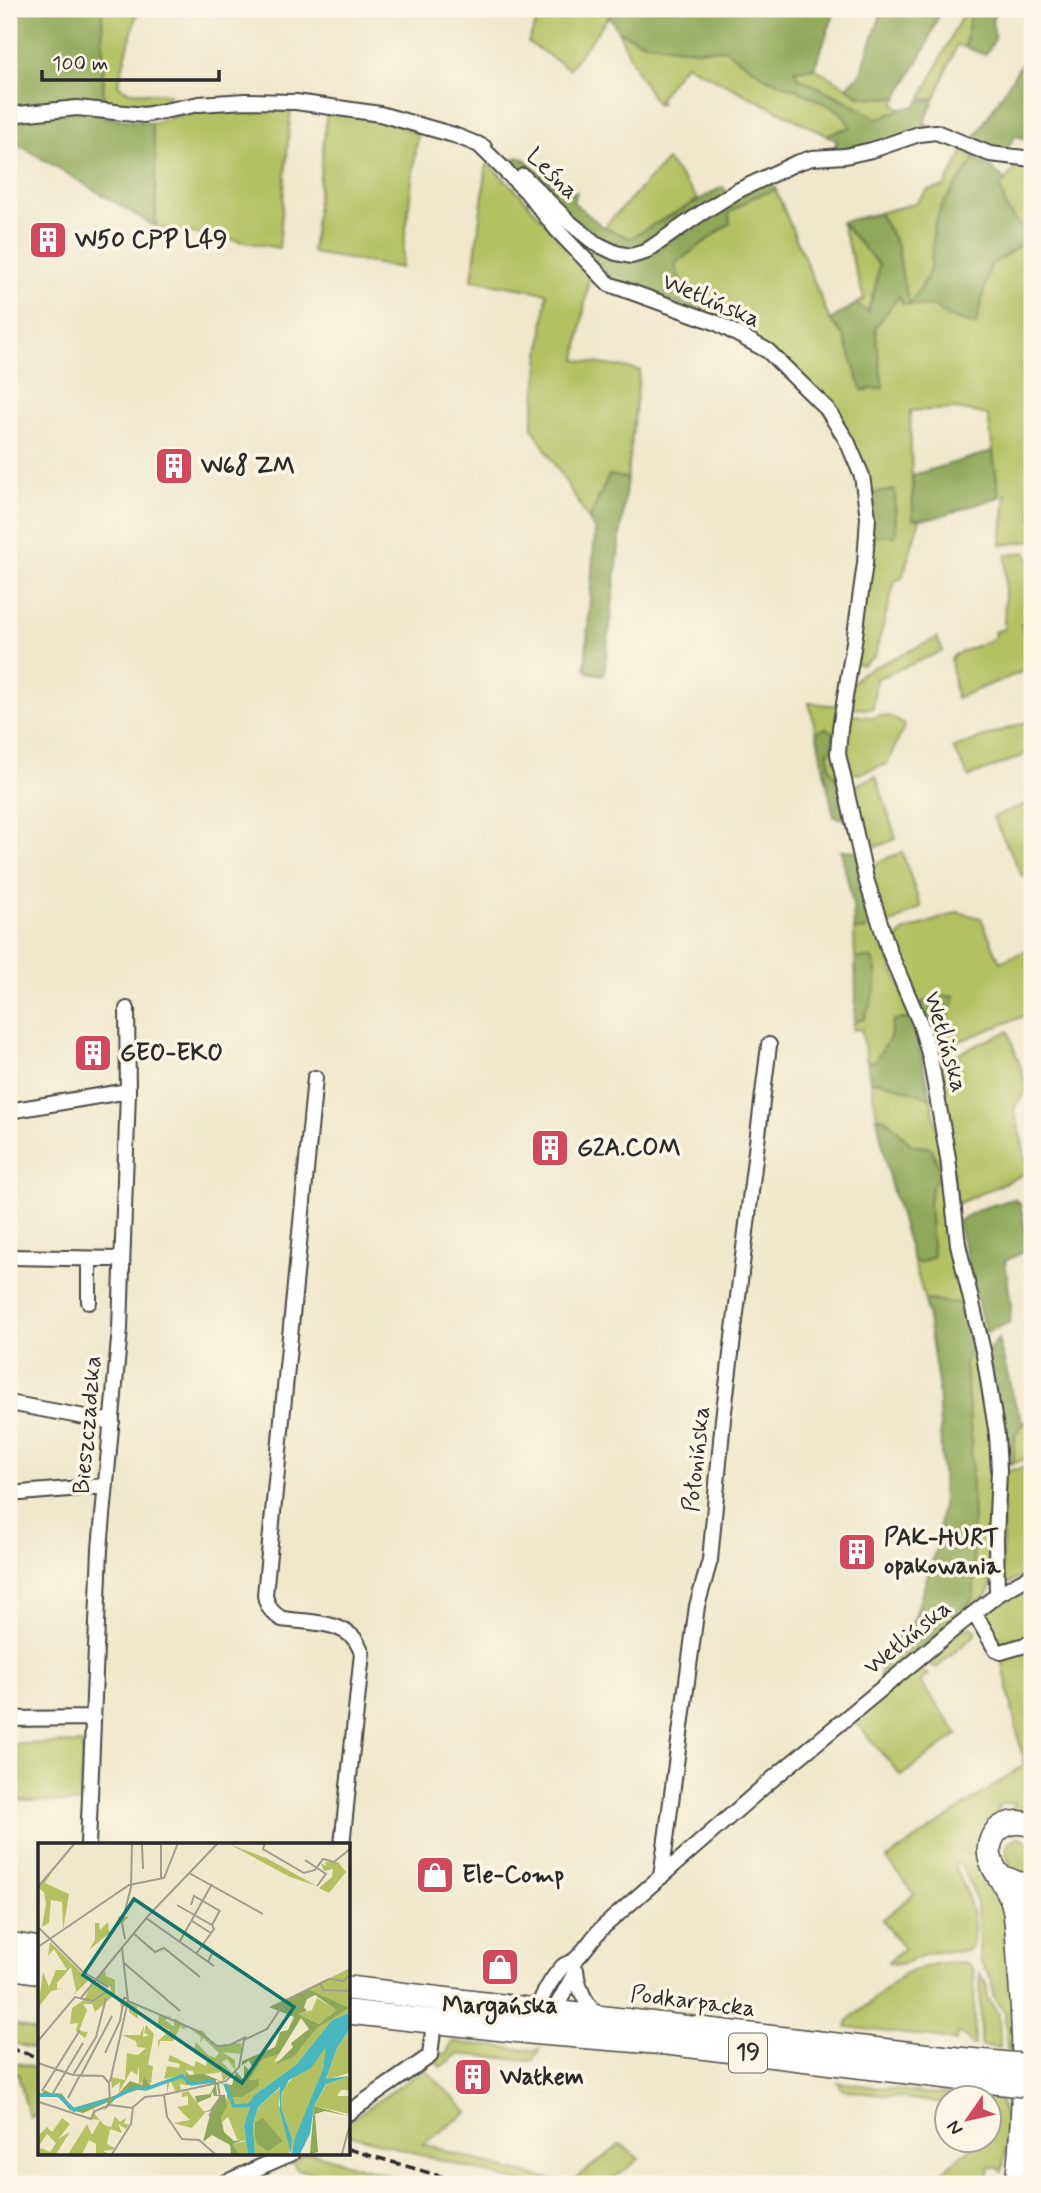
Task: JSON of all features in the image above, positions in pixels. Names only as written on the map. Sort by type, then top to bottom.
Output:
[{"type":"main road","points":[[1017,2184],[1024,2112],[1022,1992],[1011,1895],[989,1856],[992,1838],[1004,1825],[1020,1822],[1032,1825]]},
{"type":"main road","points":[[999,1876],[1019,1884],[1032,1884]]},
{"type":"main road","points":[[9,1944],[38,1949]]},
{"type":"main road","points":[[9,1967],[38,1972]]},
{"type":"main road","name":"Podkarpacka","points":[[350,1987],[600,2017],[957,2068],[1032,2086]]},
{"type":"main road","name":"Podkarpacka","points":[[350,2012],[540,2033],[957,2068],[1032,2066]]},
{"type":"street","name":"Leśna","points":[[9,115],[77,108],[144,115],[199,104],[269,100],[380,114],[478,144],[498,153],[569,222],[595,243],[616,253],[631,256],[645,252],[737,191],[812,158],[845,156],[919,134],[936,132],[990,154],[1032,159]]},
{"type":"street","name":"Wetlińska","points":[[478,144],[526,191],[557,230],[609,284],[717,323],[768,351],[827,410],[847,440],[862,476],[868,517],[838,754],[866,878],[930,1057],[948,1158],[958,1244],[984,1355],[997,1435],[999,1470],[997,1595],[779,1774],[602,1928],[589,1941],[545,2011],[540,2033]]},
{"type":"street","name":"Bieszczadzka","points":[[88,1843],[105,1486],[120,1329],[128,1091],[127,1009]]},
{"type":"street","name":"Połonińska","points":[[661,1877],[696,1606],[710,1560],[723,1419],[769,1045]]},
{"type":"street","points":[[315,1078],[265,1595],[275,1615],[282,1619],[334,1627],[348,1633],[356,1640],[362,1653],[342,1843]]},
{"type":"street","points":[[9,1111],[128,1091]]},
{"type":"street","points":[[14,1257],[121,1259]]},
{"type":"street","points":[[89,1258],[89,1302]]},
{"type":"street","points":[[9,1403],[112,1422]]},
{"type":"street","points":[[9,1494],[105,1486]]},
{"type":"street","points":[[997,1595],[1032,1575]]},
{"type":"street","points":[[975,1614],[996,1650],[1001,1652],[1032,1643]]},
{"type":"street","points":[[9,1719],[93,1718]]},
{"type":"street","points":[[576,1965],[577,1980],[585,2000],[600,2017]]},
{"type":"street","points":[[350,2112],[430,2056],[434,2022]]},
{"type":"street","points":[[222,2184],[290,2154]]},
{"type":"green space","points":[[9,9],[102,9],[104,117],[151,123],[155,149],[156,227],[9,139]]},
{"type":"green space","points":[[102,9],[138,9],[118,85],[130,92],[169,94],[168,100],[152,107],[137,109],[104,106]]},
{"type":"green space","points":[[542,9],[605,9],[610,15],[569,69],[528,42]]},
{"type":"green space","points":[[605,9],[836,9],[814,68],[794,70],[799,78],[878,119],[915,106],[920,101],[935,98],[924,123],[931,126],[878,145],[832,152],[837,141],[826,135],[851,127],[841,112],[768,79],[724,49],[695,50],[642,42],[618,31]]},
{"type":"green space","points":[[883,9],[941,9],[927,45],[898,97],[871,98],[859,95],[847,87],[860,74]]},
{"type":"green space","points":[[965,9],[972,10],[965,47],[957,45],[935,98],[920,101]]},
{"type":"green space","points":[[971,9],[999,9],[992,19],[995,39],[985,55],[965,47]]},
{"type":"green space","points":[[618,31],[642,42],[695,50],[724,49],[768,79],[841,112],[851,127],[826,135],[685,64],[658,100],[661,103],[657,105]]},
{"type":"green space","points":[[1032,46],[1032,140],[1015,136],[1006,150],[972,142],[1017,70]]},
{"type":"green space","points":[[814,68],[858,96],[898,97],[894,104],[901,109],[878,119],[799,79],[794,70]]},
{"type":"green space","points":[[291,107],[279,248],[156,227],[155,149],[151,123],[185,114]]},
{"type":"green space","points":[[327,111],[382,119],[418,133],[401,268],[312,253]]},
{"type":"green space","points":[[964,151],[976,157],[941,208],[934,226],[931,265],[925,281],[910,305],[935,307],[949,317],[990,265],[1029,239],[1006,208],[1000,186],[1018,165],[1032,166],[1032,541],[1001,545],[1006,495],[999,497],[988,415],[956,409],[910,411],[913,519],[920,519],[902,578],[895,581],[875,656],[863,665],[854,663],[870,536],[896,535],[895,490],[869,494],[862,466],[801,378],[694,310],[696,298],[678,276],[675,264],[730,223],[728,214],[753,197],[776,190],[830,320],[844,336],[862,390],[882,388],[875,327],[899,295],[909,304],[898,247],[879,213],[916,203],[928,190],[944,187]]},
{"type":"green space","points":[[522,157],[563,193],[577,192],[573,202],[603,227],[630,238],[723,187],[728,193],[645,248],[630,251],[613,247],[563,212],[508,159]]},
{"type":"green space","points":[[976,157],[1006,180],[1000,186],[1006,208],[1030,239],[990,266],[976,325],[949,317],[935,307],[903,304],[899,296],[875,328],[883,388],[862,390],[844,336],[830,320],[856,304],[868,312],[879,265],[841,222],[879,213],[898,247],[903,281],[910,304],[925,281],[931,265],[934,226],[941,207]]},
{"type":"green space","points":[[667,160],[698,199],[631,239],[604,227]]},
{"type":"green space","points":[[487,162],[520,194],[590,273],[576,360],[640,370],[627,478],[609,476],[589,520],[532,427],[547,293],[472,280]]},
{"type":"green space","points":[[507,164],[562,220],[640,261],[719,206],[771,179],[776,190],[753,197],[729,213],[730,223],[675,264],[678,276],[696,298],[694,310],[615,282],[582,250]]},
{"type":"green space","points":[[841,222],[879,265],[867,312],[856,304],[864,299]]},
{"type":"green space","points":[[993,451],[999,497],[934,518],[913,519],[913,475]]},
{"type":"green space","points":[[609,475],[627,478],[604,675],[588,672],[585,668],[595,530],[589,520]]},
{"type":"green space","points":[[895,490],[896,536],[870,536],[869,494]]},
{"type":"green space","points":[[1026,552],[1032,566],[1032,620],[1021,625],[1032,658],[1032,668],[956,698],[951,659],[954,655],[995,638],[994,632],[1004,629],[1006,555]]},
{"type":"green space","points":[[937,638],[943,651],[876,679],[873,709],[849,708],[852,684],[861,673]]},
{"type":"green space","points":[[809,703],[840,706],[844,791],[830,768],[826,728],[816,732]]},
{"type":"green space","points":[[854,715],[891,717],[905,725],[887,764],[858,774],[847,770],[844,757],[845,732]]},
{"type":"green space","points":[[1032,720],[1032,752],[969,777],[953,748]]},
{"type":"green space","points":[[826,728],[834,733],[833,748],[827,751],[830,768],[844,791],[850,820],[834,817],[816,732]]},
{"type":"green space","points":[[876,776],[896,839],[866,851],[852,791],[858,784]]},
{"type":"green space","points":[[1032,802],[1032,871],[1022,876],[993,817]]},
{"type":"green space","points":[[841,850],[857,851],[872,915],[865,930],[854,930],[853,905]]},
{"type":"green space","points":[[902,852],[921,907],[889,925],[885,924],[867,870]]},
{"type":"green space","points":[[958,912],[981,918],[1000,962],[1032,948],[1032,1013],[934,1051],[931,1045],[941,1039],[955,996],[936,996],[918,1005],[893,942],[905,931]]},
{"type":"green space","points":[[872,915],[913,1019],[893,1020],[890,1038],[874,1063],[867,1061],[861,1029],[853,1030],[854,1022],[864,1019],[871,958],[855,958],[854,930],[865,930]]},
{"type":"green space","points":[[855,958],[871,958],[876,980],[873,997],[864,1019],[854,1022],[856,997]]},
{"type":"green space","points":[[936,996],[955,996],[941,1039],[931,1045],[918,1005]]},
{"type":"green space","points":[[913,1019],[931,1098],[883,1082],[870,1081],[867,1061],[874,1062],[890,1038],[893,1020]]},
{"type":"green space","points":[[1008,1031],[1028,1088],[1014,1108],[1029,1172],[957,1204],[937,1063]]},
{"type":"green space","points":[[871,1081],[883,1082],[931,1098],[968,1304],[925,1300],[913,1260],[919,1263],[933,1257],[929,1204],[932,1187],[912,1145],[886,1119],[877,1117]]},
{"type":"green space","points":[[877,1117],[886,1119],[912,1145],[931,1148],[941,1172],[932,1187],[929,1204],[933,1257],[919,1263],[913,1260],[890,1182]]},
{"type":"green space","points":[[1014,1199],[1020,1204],[1029,1249],[1005,1261],[1011,1305],[1010,1322],[985,1333],[958,1221],[982,1208]]},
{"type":"green space","points":[[925,1300],[968,1304],[975,1337],[965,1364],[971,1435],[974,1596],[958,1618],[880,1684],[881,1654],[914,1620],[937,1545],[943,1498],[938,1383]]},
{"type":"green space","points":[[975,1337],[987,1405],[992,1461],[989,1566],[991,1581],[989,1593],[958,1618],[974,1596],[971,1435],[965,1363]]},
{"type":"green space","points":[[998,1339],[1023,1423],[1014,1437],[1014,1463],[1004,1464],[988,1350]]},
{"type":"green space","points":[[1032,1419],[1032,1456],[1014,1463],[1014,1443],[1018,1431],[1025,1422]]},
{"type":"green space","points":[[1032,1466],[1032,1570],[1010,1583],[1002,1582],[1003,1475],[1007,1471]]},
{"type":"green space","points":[[1022,1590],[1028,1596],[1031,1637],[1013,1647],[997,1645],[989,1626],[987,1612],[1010,1594]]},
{"type":"green space","points":[[971,1627],[976,1630],[976,1634],[936,1668],[931,1666],[928,1658],[960,1631]]},
{"type":"green space","points":[[1032,1650],[1032,1802],[1026,1803],[1027,1812],[1014,1811],[1014,1803],[1000,1804],[997,1816],[988,1827],[998,1892],[1005,1913],[1017,2050],[1007,2049],[1005,2012],[993,1995],[992,1980],[980,1961],[977,1903],[959,1862],[954,1866],[967,1895],[973,1919],[973,1940],[969,1949],[930,1953],[904,1963],[893,1964],[888,1962],[904,1949],[882,1920],[914,1894],[887,1859],[1024,1765],[1002,1660],[1003,1656]]},
{"type":"green space","points":[[913,1669],[928,1675],[920,1682],[958,1734],[901,1776],[853,1719]]},
{"type":"green space","points":[[83,1743],[79,1803],[9,1800],[9,1744]]},
{"type":"green space","points":[[1020,1837],[1032,1844],[1030,1875],[1014,1870],[1006,1855],[1010,1842]]},
{"type":"green space","points":[[964,1962],[971,1966],[974,1972],[975,2045],[970,2044],[968,2039],[959,2033],[956,2042],[846,2027],[848,2021],[905,1973],[938,1963]]},
{"type":"green space","points":[[980,1974],[987,1985],[987,1998],[999,2014],[1000,2048],[981,2046]]},
{"type":"green space","points":[[9,2023],[38,2031],[38,2050],[9,2042]]},
{"type":"green space","points":[[452,2042],[540,2049],[532,2061],[458,2054],[440,2067],[435,2060],[439,2053],[446,2054]]},
{"type":"green space","points":[[9,2060],[38,2069],[38,2115],[29,2117],[18,2074],[9,2072]]},
{"type":"green space","points":[[425,2069],[468,2112],[423,2144],[509,2170],[569,2183],[621,2144],[639,2159],[607,2184],[526,2184],[350,2135],[350,2120]]},
{"type":"green space","points":[[838,2082],[932,2093],[932,2102],[843,2090]]},
{"type":"green space","points":[[1002,2108],[1008,2125],[1002,2172],[996,2167],[990,2167],[987,2184],[927,2184],[963,2154],[1002,2154]]},
{"type":"green space","points":[[304,2154],[316,2154],[417,2184],[354,2184],[296,2169],[292,2162]]},
{"type":"railway","points":[[9,2048],[38,2057]]},
{"type":"railway","points":[[350,2150],[467,2184]]},
{"type":"place","name":"W50 CPP L49","points":[[48,240]]},
{"type":"place","name":"W68 ZM","points":[[174,466]]},
{"type":"place","name":"GEO-EKO","points":[[93,1053]]},
{"type":"place","name":"G2A.COM","points":[[550,1148]]},
{"type":"place","name":"PAK-HURT opakowania","points":[[857,1552]]},
{"type":"place","name":"Ele-Comp","points":[[435,1875]]},
{"type":"place","name":"Margańska","points":[[500,1967]]},
{"type":"place","name":"Watkem","points":[[473,2077]]}]
